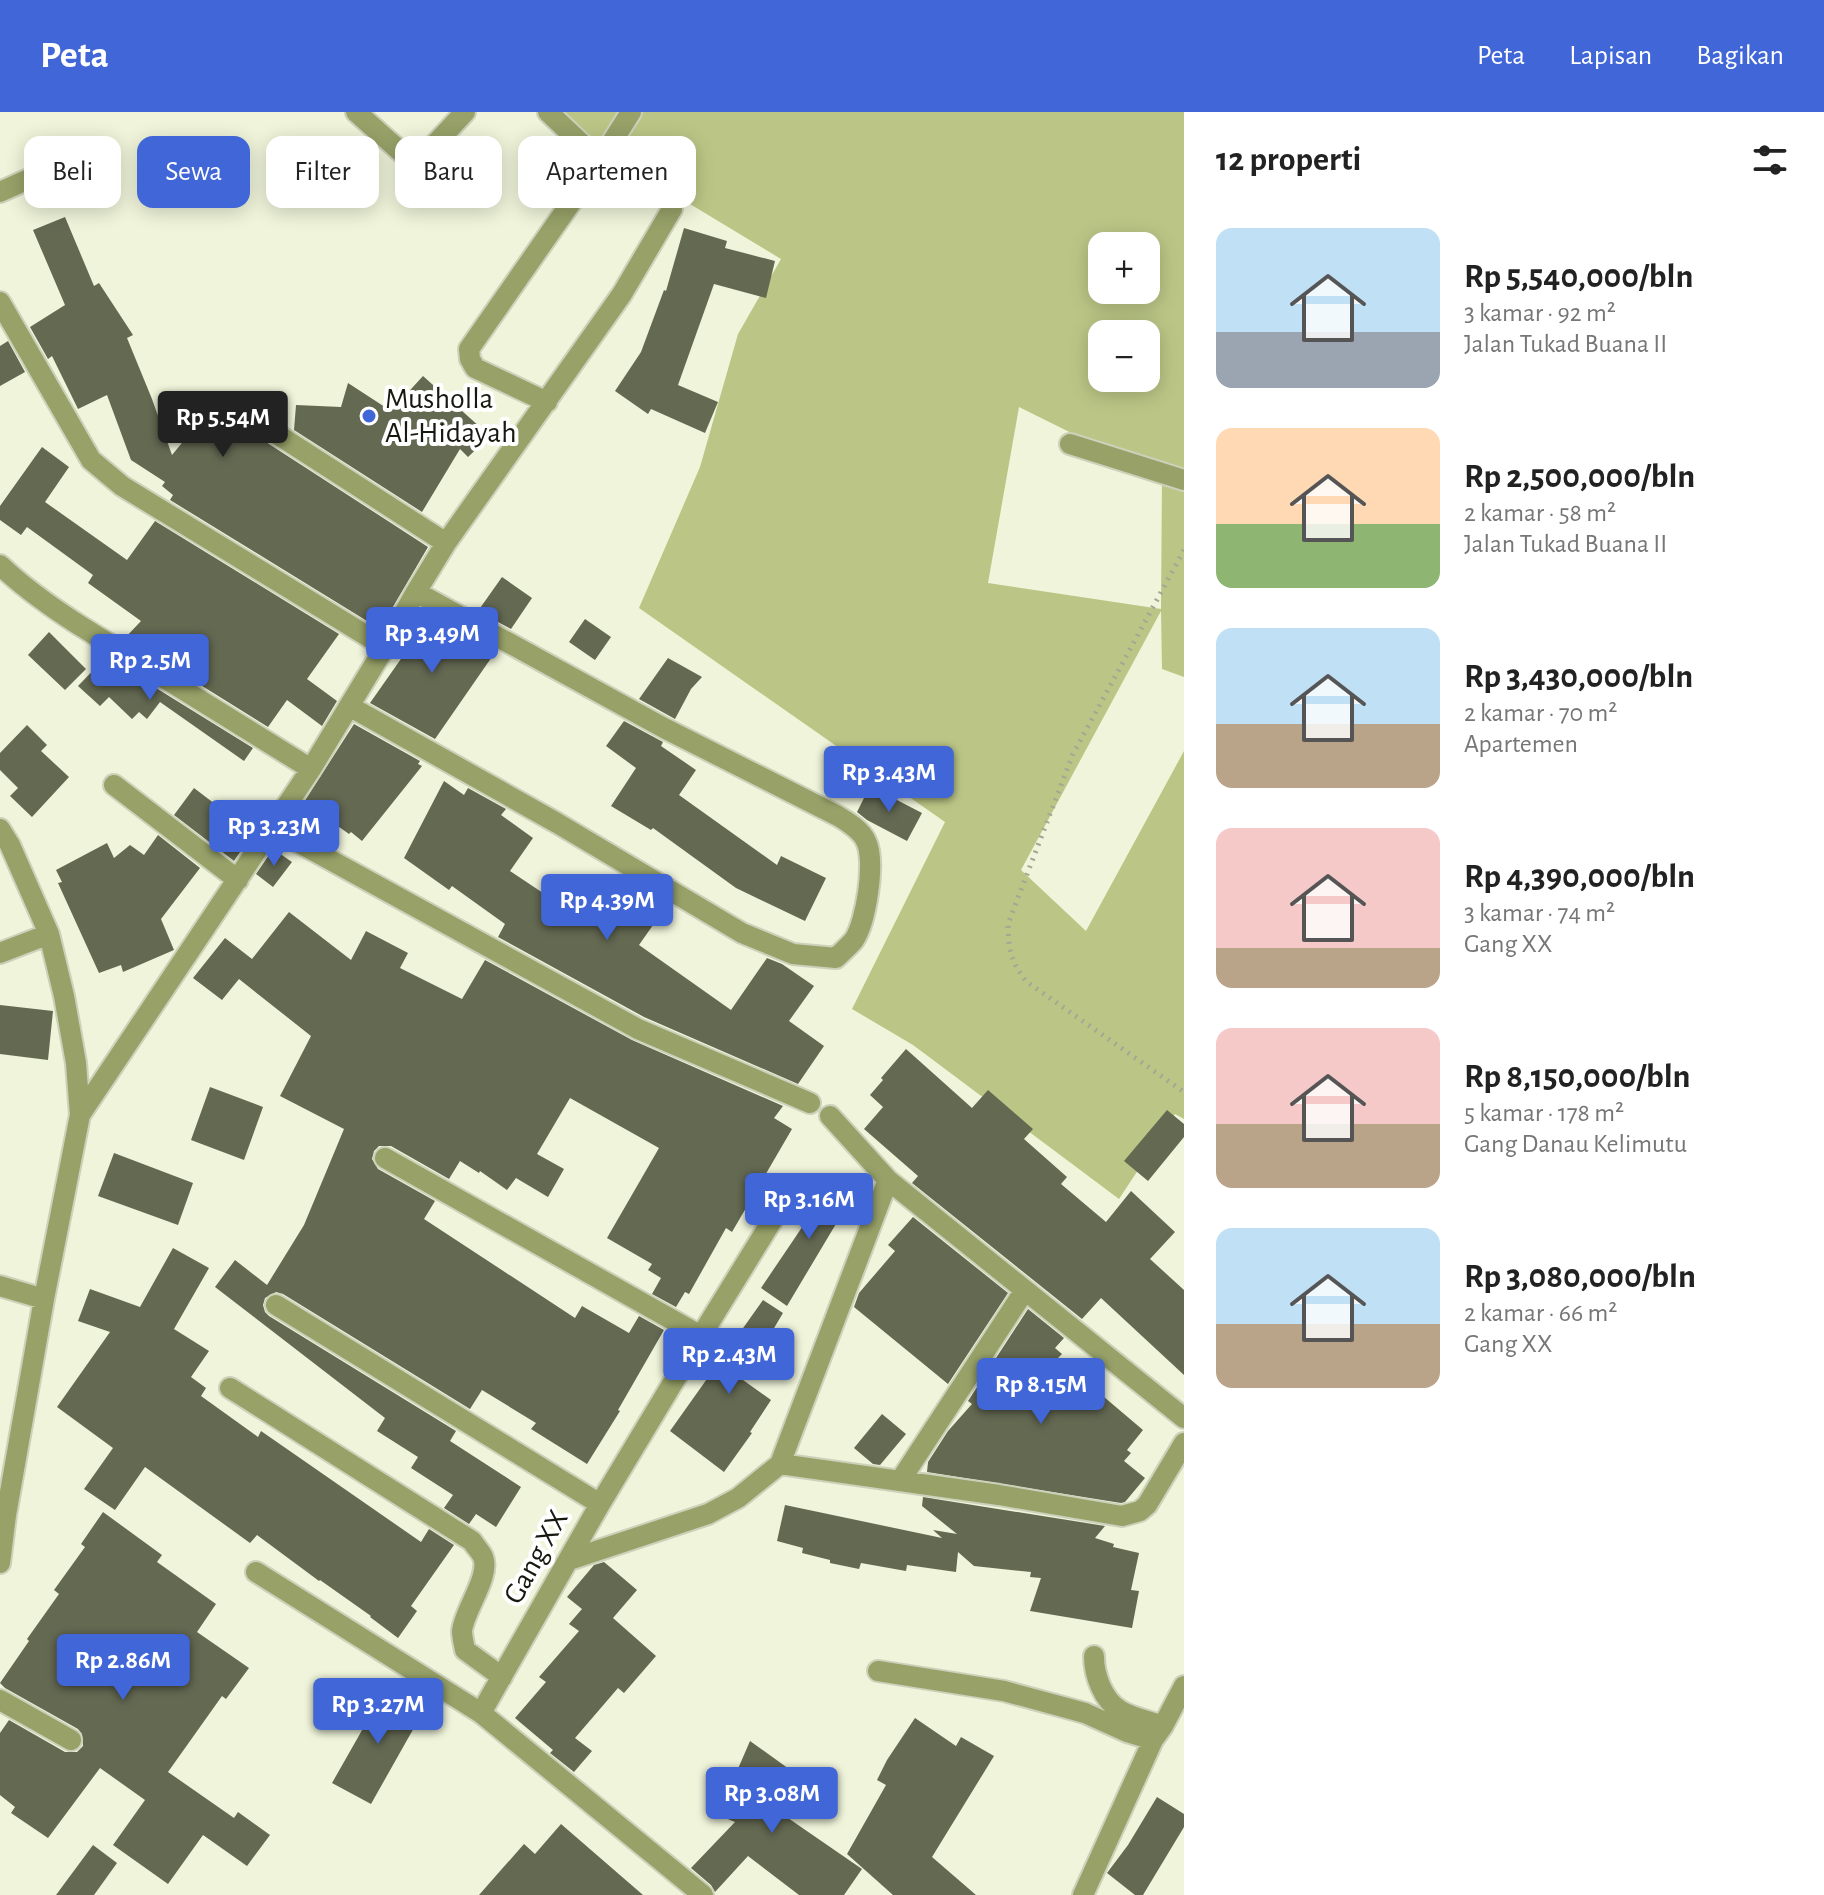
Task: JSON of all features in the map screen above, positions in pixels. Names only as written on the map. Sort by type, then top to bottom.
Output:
[{"type":"street","points":[[356,112],[409,159],[418,160],[465,112]]},
{"type":"street","points":[[548,112],[573,136]]},
{"type":"street","points":[[616,136],[631,112]]},
{"type":"street","points":[[0,192],[24,181]]},
{"type":"street","points":[[547,402],[475,368],[469,349],[567,208]]},
{"type":"street","points":[[80,1115],[311,769],[446,543],[622,294],[672,209]]},
{"type":"street","points":[[0,302],[91,460],[122,486],[385,647]]},
{"type":"street","points":[[238,409],[446,543]]},
{"type":"street","points":[[1070,444],[1184,480]]},
{"type":"street","points":[[0,565],[67,618],[311,769]]},
{"type":"street","points":[[349,706],[557,823],[742,933],[793,954],[836,958],[855,938],[871,876],[866,840],[855,827],[664,728],[416,592]]},
{"type":"street","points":[[114,785],[238,880]]},
{"type":"street","points":[[272,828],[638,1029],[810,1103]]},
{"type":"street","points":[[0,829],[49,934],[76,1063],[80,1115],[3,1514],[0,1563]]},
{"type":"street","points":[[0,953],[49,934]]},
{"type":"street","points":[[830,1116],[888,1180],[1184,1418]]},
{"type":"street","points":[[385,1158],[701,1336]]},
{"type":"street","points":[[569,1560],[708,1514],[738,1498],[780,1464],[888,1180]]},
{"type":"street","name":"Gang XX","points":[[481,1713],[600,1504],[794,1185]]},
{"type":"street","points":[[0,1286],[44,1299]]},
{"type":"street","points":[[900,1481],[1025,1290]]},
{"type":"street","points":[[276,1305],[600,1504]]},
{"type":"street","points":[[230,1388],[472,1541],[483,1556],[485,1566],[462,1632],[465,1650],[502,1677]]},
{"type":"street","points":[[780,1464],[1122,1516],[1140,1511],[1147,1505],[1184,1443]]},
{"type":"street","points":[[256,1572],[481,1713],[703,1895]]},
{"type":"street","points":[[1094,1656],[1101,1689],[1118,1710],[1158,1733]]},
{"type":"street","points":[[878,1671],[1004,1691],[1085,1713],[1127,1732],[1158,1733]]},
{"type":"street","points":[[1083,1895],[1158,1733],[1184,1686]]},
{"type":"street","points":[[0,1700],[71,1740]]},
{"type":"path","points":[[1184,550],[1073,754],[1008,924],[1012,959],[1027,982],[1184,1092]]},
{"type":"green space","points":[[559,112],[1184,112],[1184,677],[1162,669],[1161,611],[1021,870],[1086,931],[1184,751],[1184,1119],[1175,1114],[1119,1199],[913,1045],[852,1009],[945,822],[639,608],[700,467],[738,334],[781,259],[696,208],[696,136],[591,136]],"holes":[[[1019,407],[1162,478],[1161,609],[988,583]]]},
{"type":"building","points":[[65,217],[94,286],[99,283],[133,335],[127,338],[172,455],[205,415],[233,439],[243,427],[428,547],[380,629],[170,500],[173,495],[162,486],[165,482],[131,460],[107,395],[78,409],[52,356],[48,359],[30,327],[65,305],[33,230]]},
{"type":"building","points":[[684,228],[727,241],[725,248],[775,261],[766,298],[714,284],[678,385],[718,402],[705,433],[651,409],[648,414],[615,391],[641,352],[666,291]]},
{"type":"building","points":[[8,341],[25,372],[0,386],[0,346]]},
{"type":"building","name":"Musholla Al-Hidayah","points":[[423,376],[490,436],[468,457],[460,449],[422,512],[294,430],[296,405],[341,407],[348,383],[391,411]]},
{"type":"building","points":[[42,447],[69,467],[45,502],[127,560],[155,521],[339,634],[307,679],[337,701],[322,726],[287,700],[268,727],[125,638],[141,621],[88,583],[93,575],[27,527],[21,535],[0,520],[0,506]]},
{"type":"building","points":[[502,577],[532,598],[511,629],[478,611]]},
{"type":"building","points":[[421,610],[460,636],[463,632],[496,651],[435,739],[370,703],[403,656],[397,652]]},
{"type":"building","points":[[585,619],[611,637],[595,660],[569,642]]},
{"type":"building","points":[[49,632],[86,669],[65,690],[28,655]]},
{"type":"building","points":[[106,657],[253,748],[244,761],[160,702],[147,719],[139,712],[132,719],[109,697],[100,706],[78,686]]},
{"type":"building","points":[[668,658],[702,677],[691,689],[675,719],[639,699]]},
{"type":"building","points":[[624,721],[663,742],[661,746],[696,770],[679,795],[777,865],[781,856],[826,878],[805,921],[736,888],[653,828],[651,830],[611,806],[636,768],[606,746]]},
{"type":"building","points":[[354,724],[420,761],[418,764],[422,766],[362,841],[304,802]]},
{"type":"building","points":[[27,725],[47,745],[41,751],[69,777],[32,817],[10,796],[18,788],[0,770],[0,753]]},
{"type":"building","points":[[444,781],[464,795],[468,788],[506,809],[501,815],[533,838],[510,871],[586,920],[588,917],[610,932],[639,890],[665,908],[639,945],[731,1010],[767,958],[782,964],[814,986],[789,1021],[824,1046],[798,1084],[644,1017],[498,937],[505,924],[452,886],[449,890],[404,858]]},
{"type":"building","points":[[870,786],[922,813],[907,841],[857,812]]},
{"type":"building","points":[[194,788],[253,833],[234,861],[174,815]]},
{"type":"building","points":[[158,835],[200,868],[161,919],[174,950],[123,972],[121,965],[99,973],[58,883],[62,882],[56,870],[107,843],[114,858],[130,845],[144,855]]},
{"type":"building","points":[[273,849],[292,862],[273,887],[256,874]]},
{"type":"building","points":[[289,912],[351,960],[366,931],[408,953],[400,968],[462,999],[485,960],[632,1040],[783,1106],[774,1118],[792,1129],[732,1232],[726,1228],[689,1294],[685,1292],[676,1307],[652,1294],[661,1278],[648,1270],[652,1264],[607,1238],[659,1148],[570,1098],[537,1154],[564,1169],[548,1197],[516,1178],[507,1190],[460,1161],[449,1179],[391,1146],[379,1146],[374,1151],[372,1159],[378,1169],[435,1201],[424,1219],[575,1318],[582,1306],[629,1333],[639,1316],[664,1330],[587,1464],[531,1429],[536,1423],[482,1390],[470,1409],[283,1294],[276,1292],[265,1298],[263,1305],[269,1316],[456,1431],[450,1441],[521,1487],[496,1527],[476,1514],[469,1524],[444,1508],[453,1495],[411,1468],[418,1457],[377,1431],[385,1418],[215,1287],[235,1260],[267,1285],[304,1225],[344,1129],[280,1096],[311,1036],[239,979],[222,1000],[193,978],[225,938],[252,959]]},
{"type":"building","points":[[0,1005],[53,1011],[48,1060],[0,1054]]},
{"type":"building","points":[[906,1049],[972,1108],[988,1090],[1033,1129],[1024,1139],[1067,1177],[1061,1184],[1106,1222],[1131,1191],[1175,1232],[1150,1259],[1184,1290],[1184,1375],[1101,1298],[1082,1319],[912,1183],[918,1176],[864,1129],[883,1107],[870,1095]]},
{"type":"building","points":[[210,1087],[263,1107],[244,1160],[191,1140]]},
{"type":"building","points":[[1167,1110],[1184,1124],[1184,1137],[1148,1181],[1124,1161]]},
{"type":"building","points":[[114,1153],[193,1183],[178,1225],[98,1196]]},
{"type":"building","points":[[838,1174],[858,1187],[787,1306],[761,1288]]},
{"type":"building","points":[[913,1217],[1008,1293],[948,1384],[854,1307],[859,1293],[895,1251],[888,1245]]},
{"type":"building","points":[[173,1248],[209,1268],[174,1329],[209,1351],[191,1377],[206,1388],[201,1396],[258,1437],[261,1431],[421,1542],[429,1529],[454,1545],[411,1606],[417,1611],[398,1638],[257,1535],[250,1543],[145,1467],[115,1510],[84,1489],[113,1448],[57,1407],[110,1332],[78,1321],[90,1289],[140,1307]]},
{"type":"building","points":[[763,1300],[783,1313],[743,1380],[771,1400],[724,1472],[670,1431]]},
{"type":"building","points":[[1028,1309],[1064,1338],[1055,1348],[1062,1354],[1058,1358],[1143,1430],[1127,1450],[1131,1453],[1124,1461],[1145,1478],[1125,1502],[927,1472],[928,1462],[948,1431],[972,1404],[968,1401]]},
{"type":"building","points":[[882,1414],[906,1434],[880,1465],[873,1464],[854,1448]]},
{"type":"building","points":[[923,1497],[1105,1526],[1095,1538],[1114,1544],[1113,1547],[1139,1553],[1131,1590],[1139,1591],[1132,1628],[1030,1611],[1041,1578],[1030,1577],[1031,1572],[974,1566],[958,1552],[956,1572],[907,1565],[906,1571],[861,1563],[859,1569],[830,1563],[830,1560],[802,1553],[803,1548],[777,1541],[785,1505],[942,1538],[933,1530],[957,1534],[922,1506]]},
{"type":"building","points":[[103,1512],[162,1555],[157,1562],[216,1604],[197,1632],[249,1668],[226,1699],[222,1696],[168,1772],[234,1818],[238,1812],[270,1835],[247,1866],[203,1835],[168,1884],[113,1845],[145,1800],[100,1768],[48,1838],[11,1813],[15,1807],[0,1795],[0,1733],[9,1720],[65,1752],[77,1752],[83,1746],[82,1734],[78,1729],[0,1683],[59,1594],[54,1590],[85,1547],[81,1544]]},
{"type":"building","points":[[604,1562],[637,1590],[613,1618],[656,1656],[624,1693],[618,1688],[575,1738],[592,1751],[574,1772],[515,1718],[546,1682],[539,1677],[579,1631],[569,1624],[582,1609],[567,1597],[594,1565]]},
{"type":"building","points":[[386,1688],[424,1710],[371,1804],[332,1783]]},
{"type":"building","points":[[915,1718],[956,1746],[961,1737],[994,1756],[932,1857],[976,1895],[893,1895],[847,1854],[886,1785],[877,1780],[887,1760]]},
{"type":"building","points":[[750,1741],[796,1774],[772,1807],[862,1869],[844,1895],[799,1895],[748,1856],[715,1892],[691,1868],[735,1822],[718,1815]]},
{"type":"building","points":[[1157,1797],[1184,1814],[1184,1827],[1143,1895],[1135,1895],[1107,1873]]},
{"type":"building","points":[[561,1824],[643,1895],[479,1895],[524,1844],[535,1854]]},
{"type":"building","points":[[93,1845],[117,1863],[94,1895],[56,1895]]},
{"type":"place","name":"Musholla Al-Hidayah","points":[[369,416]]}]
